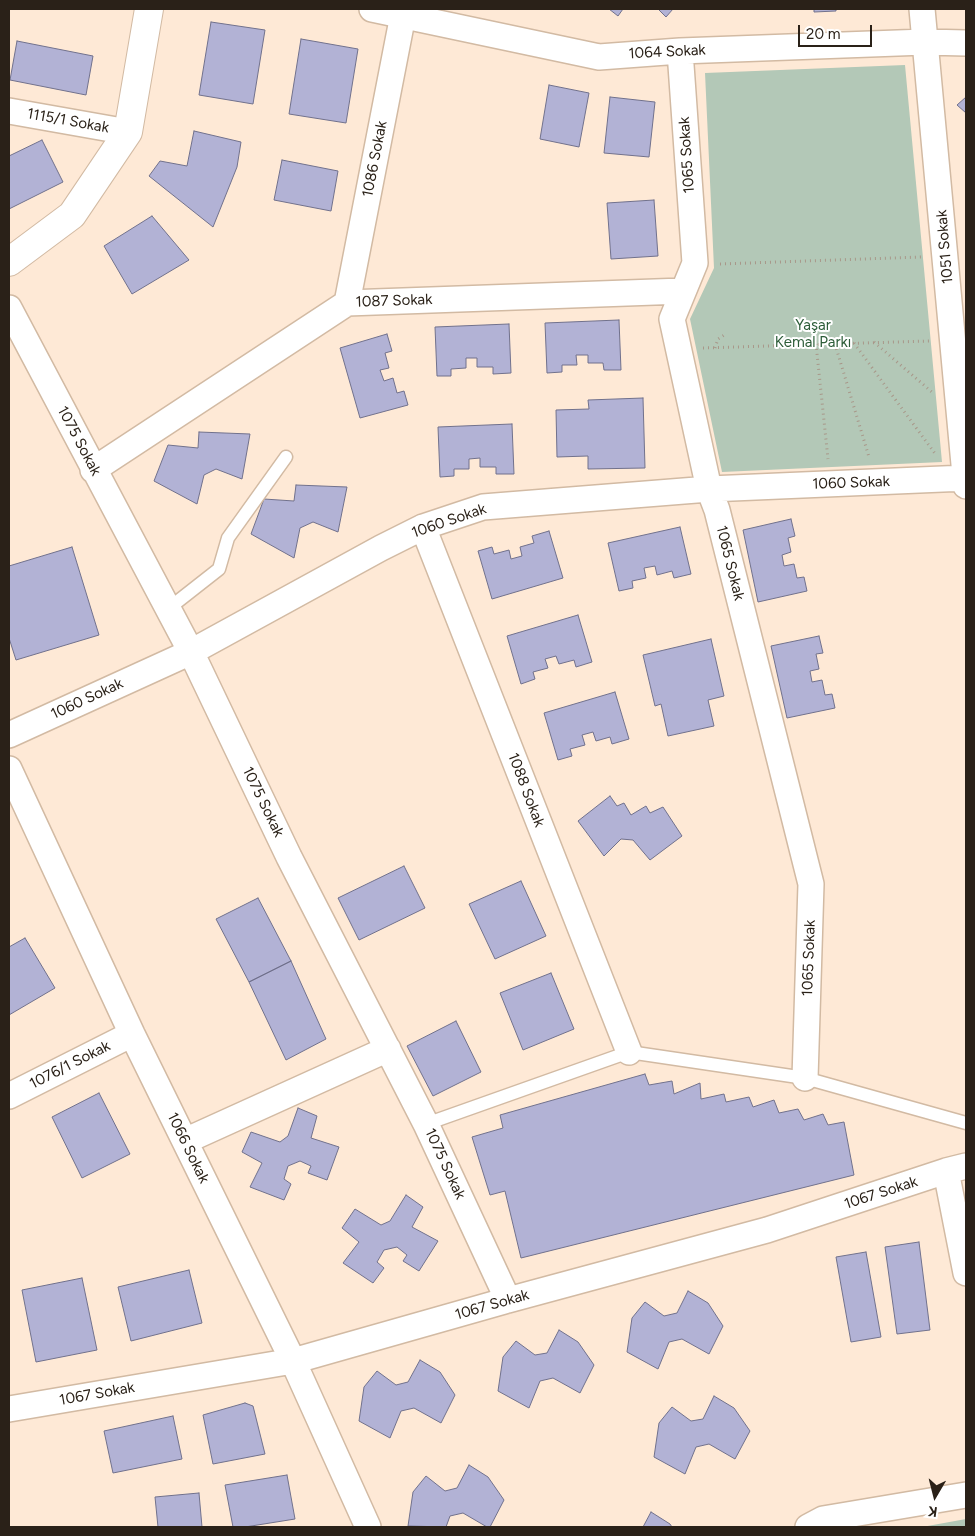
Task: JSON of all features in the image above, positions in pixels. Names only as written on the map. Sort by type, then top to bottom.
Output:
[{"type":"street","points":[[9,262],[72,215],[128,132],[149,9]]},
{"type":"street","name":"1064 Sokak","points":[[372,9],[599,57],[680,51],[925,42],[966,43]]},
{"type":"street","name":"1051 Sokak","points":[[922,9],[966,481]]},
{"type":"street","name":"1086 Sokak","points":[[347,303],[403,15]]},
{"type":"street","name":"1065 Sokak","points":[[680,51],[695,263],[672,319],[709,489],[717,510],[811,884],[805,1078]]},
{"type":"street","name":"1115/1 Sokak","points":[[9,111],[128,132]]},
{"type":"street","name":"1087 Sokak","points":[[94,470],[347,303],[683,291]]},
{"type":"street","name":"1075 Sokak","points":[[9,308],[190,652],[289,857],[426,1124],[508,1300]]},
{"type":"street","name":"1060 Sokak","points":[[9,735],[190,652],[380,548],[423,528],[484,507],[709,489],[966,481]]},
{"type":"street","name":"1088 Sokak","points":[[423,528],[629,1052]]},
{"type":"street","name":"1066 Sokak","points":[[9,769],[132,1034],[293,1361],[368,1527]]},
{"type":"street","name":"1076/1 Sokak","points":[[9,1096],[132,1034]]},
{"type":"street","points":[[185,1141],[388,1049]]},
{"type":"street","points":[[956,1169],[966,1273]]},
{"type":"street","name":"1067 Sokak","points":[[9,1409],[293,1361],[508,1300],[767,1230],[956,1169]]},
{"type":"street","points":[[808,1527],[823,1520],[966,1495]]},
{"type":"lane","points":[[168,609],[219,569],[228,538],[286,457]]},
{"type":"lane","points":[[426,1124],[629,1052],[805,1078],[966,1123]]},
{"type":"path","points":[[712,264],[946,260]]},
{"type":"path","points":[[715,348],[718,339],[726,334]]},
{"type":"path","points":[[700,348],[935,341]]},
{"type":"path","points":[[874,342],[933,394]]},
{"type":"path","points":[[854,343],[936,456]]},
{"type":"path","points":[[816,344],[828,460]]},
{"type":"path","points":[[835,344],[870,458]]},
{"type":"green space","name":"Yaşar Kemal Parkı","points":[[905,65],[942,462],[722,472],[690,319],[714,268],[705,73]]},
{"type":"green space","points":[[966,1519],[966,1527],[922,1527]]},
{"type":"building","points":[[609,9],[623,9],[618,16]]},
{"type":"building","points":[[658,9],[673,9],[666,17]]},
{"type":"building","points":[[814,9],[836,9],[836,11],[814,12]]},
{"type":"building","points":[[211,22],[265,30],[253,104],[199,95]]},
{"type":"building","points":[[301,39],[358,49],[346,123],[289,114]]},
{"type":"building","points":[[17,41],[93,56],[86,95],[10,80]]},
{"type":"building","points":[[549,85],[589,93],[579,147],[540,139]]},
{"type":"building","points":[[610,97],[655,102],[649,157],[604,153]]},
{"type":"building","points":[[966,97],[966,113],[957,105]]},
{"type":"building","points":[[194,131],[241,142],[237,167],[213,227],[149,176],[160,161],[187,166]]},
{"type":"building","points":[[42,140],[63,182],[9,209],[9,156]]},
{"type":"building","points":[[282,160],[338,171],[331,211],[274,200]]},
{"type":"building","points":[[654,200],[658,256],[611,259],[607,203]]},
{"type":"building","points":[[152,216],[189,260],[132,294],[104,246]]},
{"type":"building","points":[[619,320],[621,370],[604,370],[603,363],[588,363],[588,355],[576,355],[577,365],[562,365],[562,372],[547,373],[545,323]]},
{"type":"building","points":[[509,324],[511,373],[493,374],[493,367],[477,367],[477,358],[466,358],[466,368],[451,369],[451,376],[437,376],[435,327]]},
{"type":"building","points":[[387,334],[392,351],[385,353],[389,368],[380,370],[384,381],[393,378],[397,393],[404,391],[408,405],[360,418],[340,348]]},
{"type":"building","points":[[643,398],[645,468],[588,469],[588,456],[557,457],[556,410],[589,409],[588,400]]},
{"type":"building","points":[[512,424],[514,474],[496,474],[496,467],[480,467],[480,458],[469,459],[469,469],[454,469],[454,476],[440,477],[438,427]]},
{"type":"building","points":[[199,432],[250,434],[242,479],[216,469],[204,475],[197,504],[154,481],[168,445],[198,448]]},
{"type":"building","points":[[296,485],[347,487],[338,532],[313,522],[300,528],[294,558],[251,534],[264,499],[294,501]]},
{"type":"building","points":[[791,519],[795,536],[788,538],[791,552],[782,555],[784,566],[794,564],[797,578],[804,577],[807,591],[758,602],[743,530]]},
{"type":"building","points":[[680,527],[691,574],[674,578],[672,571],[657,575],[655,566],[644,568],[646,578],[632,581],[633,588],[619,591],[608,543]]},
{"type":"building","points":[[549,531],[563,578],[492,599],[478,551],[492,547],[494,554],[509,550],[511,559],[522,556],[520,547],[534,543],[532,536]]},
{"type":"building","points":[[72,547],[99,635],[16,660],[9,638],[9,566]]},
{"type":"building","points":[[578,615],[592,662],[576,667],[574,660],[559,664],[556,656],[545,659],[548,668],[533,672],[535,679],[521,684],[507,636]]},
{"type":"building","points":[[819,636],[823,653],[816,654],[819,669],[810,671],[812,682],[822,680],[825,695],[832,694],[835,708],[787,718],[771,646]]},
{"type":"building","points":[[711,639],[724,696],[708,700],[714,726],[668,736],[661,704],[655,706],[643,655]]},
{"type":"building","points":[[615,692],[629,739],[612,744],[610,737],[596,741],[593,732],[582,735],[585,745],[570,749],[572,756],[558,760],[544,713]]},
{"type":"building","points":[[610,796],[617,806],[624,803],[631,815],[646,806],[650,813],[663,807],[682,836],[650,860],[633,840],[621,839],[604,856],[578,821]]},
{"type":"building","points":[[404,866],[425,908],[359,940],[338,898]]},
{"type":"building","points":[[521,881],[546,936],[495,959],[469,904]]},
{"type":"building","points":[[258,898],[291,961],[249,982],[216,919]]},
{"type":"building","points":[[25,938],[55,988],[9,1015],[9,947]]},
{"type":"building","points":[[291,961],[326,1039],[286,1060],[249,982]]},
{"type":"building","points":[[551,973],[574,1029],[523,1050],[500,993]]},
{"type":"building","points":[[456,1021],[481,1072],[433,1096],[407,1046]]},
{"type":"building","points":[[645,1074],[649,1085],[672,1081],[674,1094],[700,1083],[701,1099],[724,1094],[726,1102],[749,1097],[753,1107],[774,1100],[779,1113],[798,1109],[804,1120],[823,1114],[828,1125],[844,1122],[854,1175],[521,1258],[505,1191],[490,1195],[472,1137],[503,1128],[500,1115]]},
{"type":"building","points":[[99,1093],[130,1154],[82,1178],[52,1117]]},
{"type":"building","points":[[298,1108],[317,1116],[311,1138],[339,1147],[327,1180],[308,1173],[311,1166],[300,1161],[288,1166],[284,1179],[291,1184],[284,1200],[250,1187],[262,1163],[242,1152],[251,1132],[280,1142],[288,1136]]},
{"type":"building","points":[[406,1195],[423,1207],[412,1227],[438,1241],[419,1271],[403,1261],[407,1255],[397,1247],[384,1250],[377,1262],[384,1268],[373,1283],[343,1263],[359,1242],[342,1228],[355,1209],[381,1225],[390,1221]]},
{"type":"building","points":[[919,1242],[930,1330],[897,1334],[885,1247]]},
{"type":"building","points":[[866,1252],[881,1337],[851,1342],[836,1257]]},
{"type":"building","points":[[189,1270],[202,1323],[131,1341],[118,1287]]},
{"type":"building","points":[[82,1278],[97,1350],[36,1362],[22,1290]]},
{"type":"building","points":[[688,1291],[708,1303],[723,1326],[709,1354],[682,1339],[669,1342],[658,1369],[627,1352],[632,1318],[645,1302],[664,1316],[677,1313]]},
{"type":"building","points":[[559,1330],[578,1342],[594,1365],[580,1393],[553,1378],[540,1381],[529,1408],[498,1391],[503,1357],[516,1341],[535,1355],[547,1353]]},
{"type":"building","points":[[420,1360],[440,1372],[455,1395],[441,1423],[414,1408],[401,1411],[390,1438],[359,1421],[364,1387],[377,1371],[396,1385],[408,1382]]},
{"type":"building","points":[[714,1396],[734,1408],[750,1431],[735,1459],[709,1444],[696,1447],[685,1474],[654,1457],[659,1423],[672,1407],[691,1421],[703,1419]]},
{"type":"building","points":[[245,1403],[253,1406],[265,1454],[213,1464],[203,1415]]},
{"type":"building","points":[[173,1416],[182,1459],[113,1473],[104,1431]]},
{"type":"building","points":[[469,1465],[488,1477],[504,1500],[490,1527],[463,1513],[450,1516],[446,1527],[408,1526],[413,1492],[426,1476],[445,1491],[457,1488]]},
{"type":"building","points":[[287,1475],[295,1519],[245,1527],[233,1527],[225,1485]]},
{"type":"building","points":[[199,1493],[202,1527],[158,1527],[155,1497]]},
{"type":"building","points":[[651,1512],[670,1524],[672,1527],[643,1527]]}]
